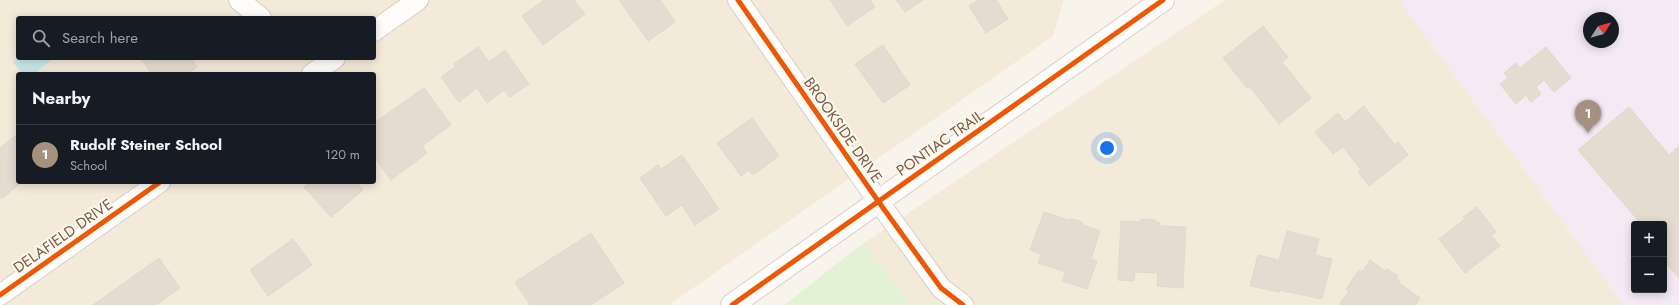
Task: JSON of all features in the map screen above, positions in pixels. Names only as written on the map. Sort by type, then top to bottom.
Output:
[{"type":"main road","name":"PONTIAC TRAIL","points":[[732,305],[1163,0]]},
{"type":"street","points":[[239,0],[259,16]]},
{"type":"street","points":[[376,30],[418,0]]},
{"type":"street","name":"BROOKSIDE DRIVE","points":[[738,0],[878,201],[941,288],[963,305]]},
{"type":"street","name":"DELAFIELD DRIVE","points":[[0,295],[157,184]]},
{"type":"shaded area","points":[[0,0],[1064,0],[1053,36],[669,305],[0,305]]},
{"type":"shaded area","points":[[1225,0],[1399,0],[1624,305],[911,305],[864,243]]},
{"type":"shaded area","points":[[1399,0],[1679,0],[1679,305],[1624,305]]},
{"type":"green space","points":[[864,243],[911,305],[784,305],[856,249]]},
{"type":"water","points":[[16,60],[52,60],[36,72],[21,72],[13,62]]},
{"type":"building","points":[[544,0],[574,0],[585,14],[543,45],[522,16]]},
{"type":"building","points":[[619,0],[660,0],[675,22],[648,41]]},
{"type":"building","points":[[830,0],[870,0],[875,7],[847,26]]},
{"type":"building","points":[[896,0],[923,0],[905,12]]},
{"type":"building","points":[[979,0],[996,0],[1008,19],[986,33],[969,6]]},
{"type":"building","points":[[1263,26],[1288,57],[1282,62],[1311,98],[1279,124],[1249,86],[1247,88],[1223,58]]},
{"type":"building","points":[[883,45],[910,85],[883,103],[855,64]]},
{"type":"building","points":[[478,47],[489,62],[505,50],[529,84],[510,97],[504,90],[487,103],[477,88],[459,102],[441,77],[456,66],[454,64]]},
{"type":"building","points":[[1546,47],[1571,78],[1554,92],[1544,80],[1536,87],[1541,94],[1531,102],[1526,95],[1516,104],[1500,84],[1508,78],[1504,73],[1516,63],[1520,68]]},
{"type":"building","points":[[142,60],[192,60],[197,67],[190,72],[151,72]]},
{"type":"building","points":[[424,88],[451,125],[422,146],[427,153],[391,180],[376,159],[376,122]]},
{"type":"building","points":[[1364,106],[1395,145],[1398,142],[1408,155],[1369,186],[1358,172],[1361,170],[1343,147],[1333,154],[1315,132],[1338,113],[1345,122]]},
{"type":"building","points":[[1629,107],[1669,155],[1679,146],[1679,278],[1667,264],[1667,221],[1638,221],[1578,150]]},
{"type":"building","points":[[752,118],[779,156],[753,175],[749,170],[741,176],[717,143]]},
{"type":"building","points":[[15,136],[16,137],[16,184],[20,184],[1,199],[0,148]]},
{"type":"building","points":[[682,155],[719,209],[695,225],[682,205],[666,216],[640,178],[658,165],[661,169]]},
{"type":"building","points":[[308,184],[358,184],[363,190],[331,217],[304,187]]},
{"type":"building","points":[[1477,207],[1496,232],[1491,235],[1500,246],[1465,273],[1439,239],[1465,219],[1463,217]]},
{"type":"building","points":[[1044,212],[1069,220],[1081,221],[1083,225],[1100,231],[1091,259],[1097,261],[1087,289],[1062,281],[1066,272],[1038,263],[1041,254],[1030,250]]},
{"type":"building","points":[[1141,219],[1156,220],[1156,222],[1160,223],[1160,226],[1186,227],[1183,288],[1157,286],[1158,273],[1135,272],[1134,281],[1118,280],[1121,221],[1141,222]]},
{"type":"building","points":[[1287,231],[1319,239],[1315,255],[1332,259],[1322,299],[1279,290],[1279,292],[1250,286],[1258,255],[1279,260]]},
{"type":"building","points":[[591,233],[624,283],[591,305],[530,305],[515,282]]},
{"type":"building","points":[[293,239],[312,265],[268,296],[250,270]]},
{"type":"building","points":[[159,258],[180,288],[156,305],[93,305]]},
{"type":"building","points":[[1370,260],[1385,271],[1387,269],[1398,276],[1396,279],[1400,281],[1399,283],[1420,298],[1416,305],[1339,305],[1349,291],[1346,289],[1359,270],[1362,272]]},
{"type":"cycle path","points":[[738,0],[878,201],[941,288],[963,305]]},
{"type":"cycle path","points":[[732,305],[1163,0]]},
{"type":"cycle path","points":[[0,295],[157,184]]},
{"type":"place","name":"Rudolf Steiner School","points":[[1588,133]]}]
